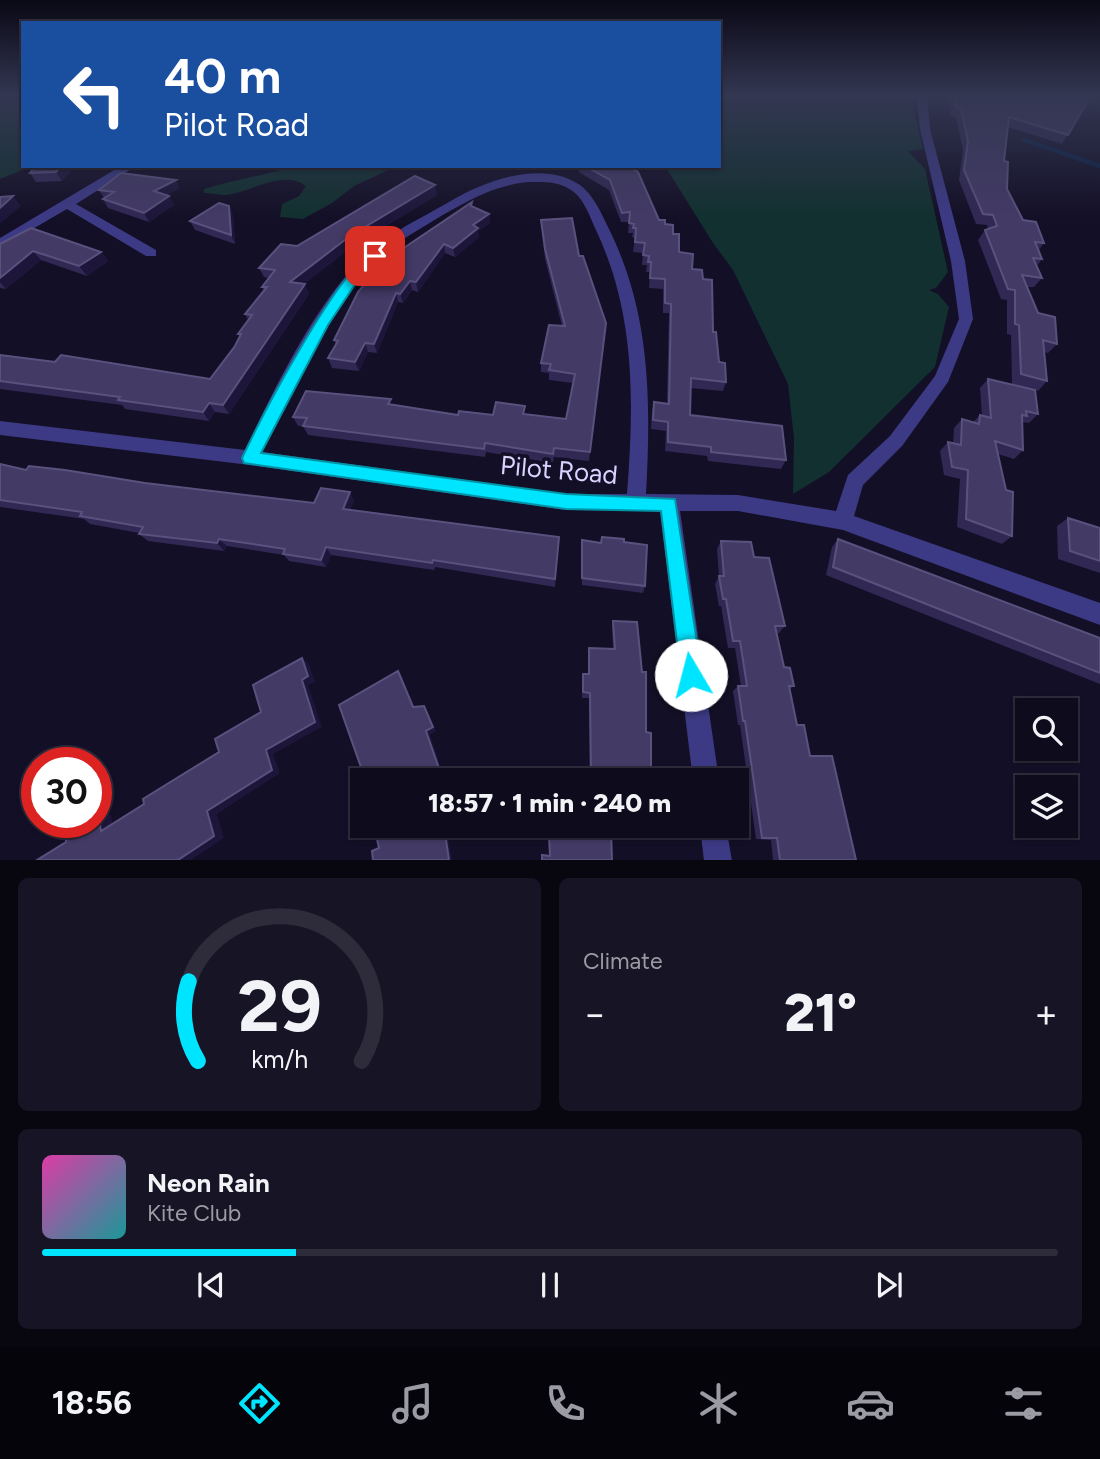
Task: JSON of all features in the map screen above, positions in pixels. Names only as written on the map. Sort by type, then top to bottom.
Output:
[{"type":"street","points":[[843,521],[855,481],[896,441],[942,378],[966,318],[958,261],[927,137]]},
{"type":"street","points":[[0,244],[127,168]]},
{"type":"street","points":[[250,458],[322,324],[357,271],[392,239],[482,188],[517,179],[547,179],[575,187],[592,208],[609,242],[628,305],[637,339],[639,388],[636,502]]},
{"type":"street","points":[[68,204],[151,253]]},
{"type":"street","name":"Pilot Road","points":[[0,428],[250,458],[566,502],[738,503],[843,521],[1100,614]]},
{"type":"street","points":[[669,504],[704,768]]},
{"type":"street","points":[[715,838],[718,860]]},
{"type":"green space","points":[[0,137],[21,137],[21,168],[27,168],[0,179]]},
{"type":"green space","points":[[721,137],[920,137],[923,149],[908,151],[925,169],[948,272],[936,288],[929,290],[938,294],[949,307],[935,367],[829,472],[793,494],[794,439],[788,384],[733,270],[666,168],[721,168]]},
{"type":"green space","points":[[287,168],[393,168],[354,186],[332,203],[303,219],[280,217],[282,204],[299,196],[306,186],[297,181],[277,181],[226,195],[204,193],[204,189]]},
{"type":"building","points":[[967,137],[1007,137],[1004,161],[1008,162],[1007,189],[1023,220],[1036,222],[1044,243],[1035,242],[1042,259],[1033,258],[1042,278],[1022,275],[1038,313],[1055,317],[1057,344],[1043,340],[1047,381],[1021,374],[1019,325],[1015,324],[1015,290],[1008,289],[985,230],[997,226],[993,215],[983,214],[964,170]]},
{"type":"building","points":[[34,168],[59,168],[56,172],[30,173]]},
{"type":"building","points":[[589,168],[631,168],[638,172],[659,220],[673,225],[673,234],[679,234],[679,252],[693,254],[692,269],[702,270],[703,279],[712,280],[713,332],[716,332],[719,362],[725,363],[726,382],[691,378],[690,415],[782,426],[786,460],[711,452],[711,447],[668,442],[668,422],[653,420],[654,402],[669,404],[671,304],[665,303],[665,279],[650,278],[651,262],[648,262],[649,256],[643,255],[645,243],[635,242],[636,228],[629,223],[630,212],[622,213],[610,180]]},
{"type":"building","points":[[121,173],[176,180],[154,191],[169,196],[144,213],[103,199],[114,192],[99,190]]},
{"type":"building","points":[[415,176],[435,185],[350,236],[290,282],[305,284],[223,405],[209,403],[203,412],[118,400],[120,397],[0,381],[0,355],[55,362],[61,355],[210,379],[235,346],[241,334],[238,334],[252,315],[245,314],[267,287],[262,287],[275,270],[259,268],[281,244],[297,246]]},
{"type":"building","points":[[13,196],[0,208],[0,197]]},
{"type":"building","points":[[472,202],[471,206],[489,214],[473,225],[478,228],[453,248],[444,244],[416,282],[410,281],[400,294],[396,293],[374,344],[365,343],[355,362],[328,358],[358,292],[383,262]]},
{"type":"building","points":[[219,203],[229,206],[231,235],[190,221]]},
{"type":"building","points":[[572,218],[579,256],[583,256],[606,323],[590,452],[554,448],[553,454],[485,443],[484,449],[303,426],[307,418],[293,417],[306,391],[391,399],[388,404],[458,415],[459,411],[493,415],[496,402],[525,406],[523,414],[566,419],[575,374],[549,370],[551,364],[541,363],[549,325],[565,326],[545,249],[541,220]]},
{"type":"building","points":[[31,228],[101,252],[79,266],[33,251],[0,278],[0,244]]},
{"type":"building","points":[[988,379],[1035,390],[1038,414],[1026,411],[1027,416],[1022,415],[1023,450],[995,441],[1006,490],[1013,492],[1012,536],[966,519],[968,470],[952,467],[948,442],[961,445],[962,419],[979,424],[980,415],[991,418]]},
{"type":"building","points":[[0,464],[26,470],[29,466],[65,470],[145,483],[314,503],[321,488],[350,492],[343,509],[559,537],[555,579],[326,547],[321,560],[283,554],[285,549],[219,539],[217,543],[139,534],[143,527],[80,516],[82,512],[0,500]]},
{"type":"building","points":[[1068,518],[1100,528],[1100,561],[1070,551]]},
{"type":"building","points":[[602,537],[647,545],[645,586],[582,578],[582,540],[601,543]]},
{"type":"building","points":[[838,539],[1100,638],[1100,673],[833,567]]},
{"type":"building","points":[[721,541],[751,542],[754,557],[769,558],[785,626],[775,626],[784,667],[790,668],[794,686],[789,686],[797,725],[804,725],[810,756],[832,756],[856,860],[780,860],[777,838],[762,838],[738,686],[747,686],[740,641],[733,641],[719,576],[724,576]]},
{"type":"building","points":[[613,621],[637,622],[642,672],[646,672],[646,732],[651,733],[651,768],[591,768],[590,693],[583,692],[583,674],[589,674],[589,648],[615,649]]},
{"type":"building","points":[[302,658],[308,676],[302,680],[315,722],[266,750],[272,770],[207,811],[214,836],[178,860],[37,860],[66,842],[66,838],[112,838],[112,824],[144,804],[143,799],[219,752],[215,739],[261,712],[253,685]]},
{"type":"building","points":[[398,671],[413,707],[424,706],[433,727],[426,731],[439,768],[361,768],[339,705]]},
{"type":"building","points":[[377,838],[446,838],[449,860],[373,860],[372,851],[379,848]]},
{"type":"building","points":[[549,838],[611,838],[612,860],[542,860],[542,855],[550,856]]},
{"type":"waterway","points":[[1024,140],[1100,166]]},
{"type":"route","points":[[375,256],[357,271],[322,324],[250,458],[566,502],[669,504],[691,675]]}]
